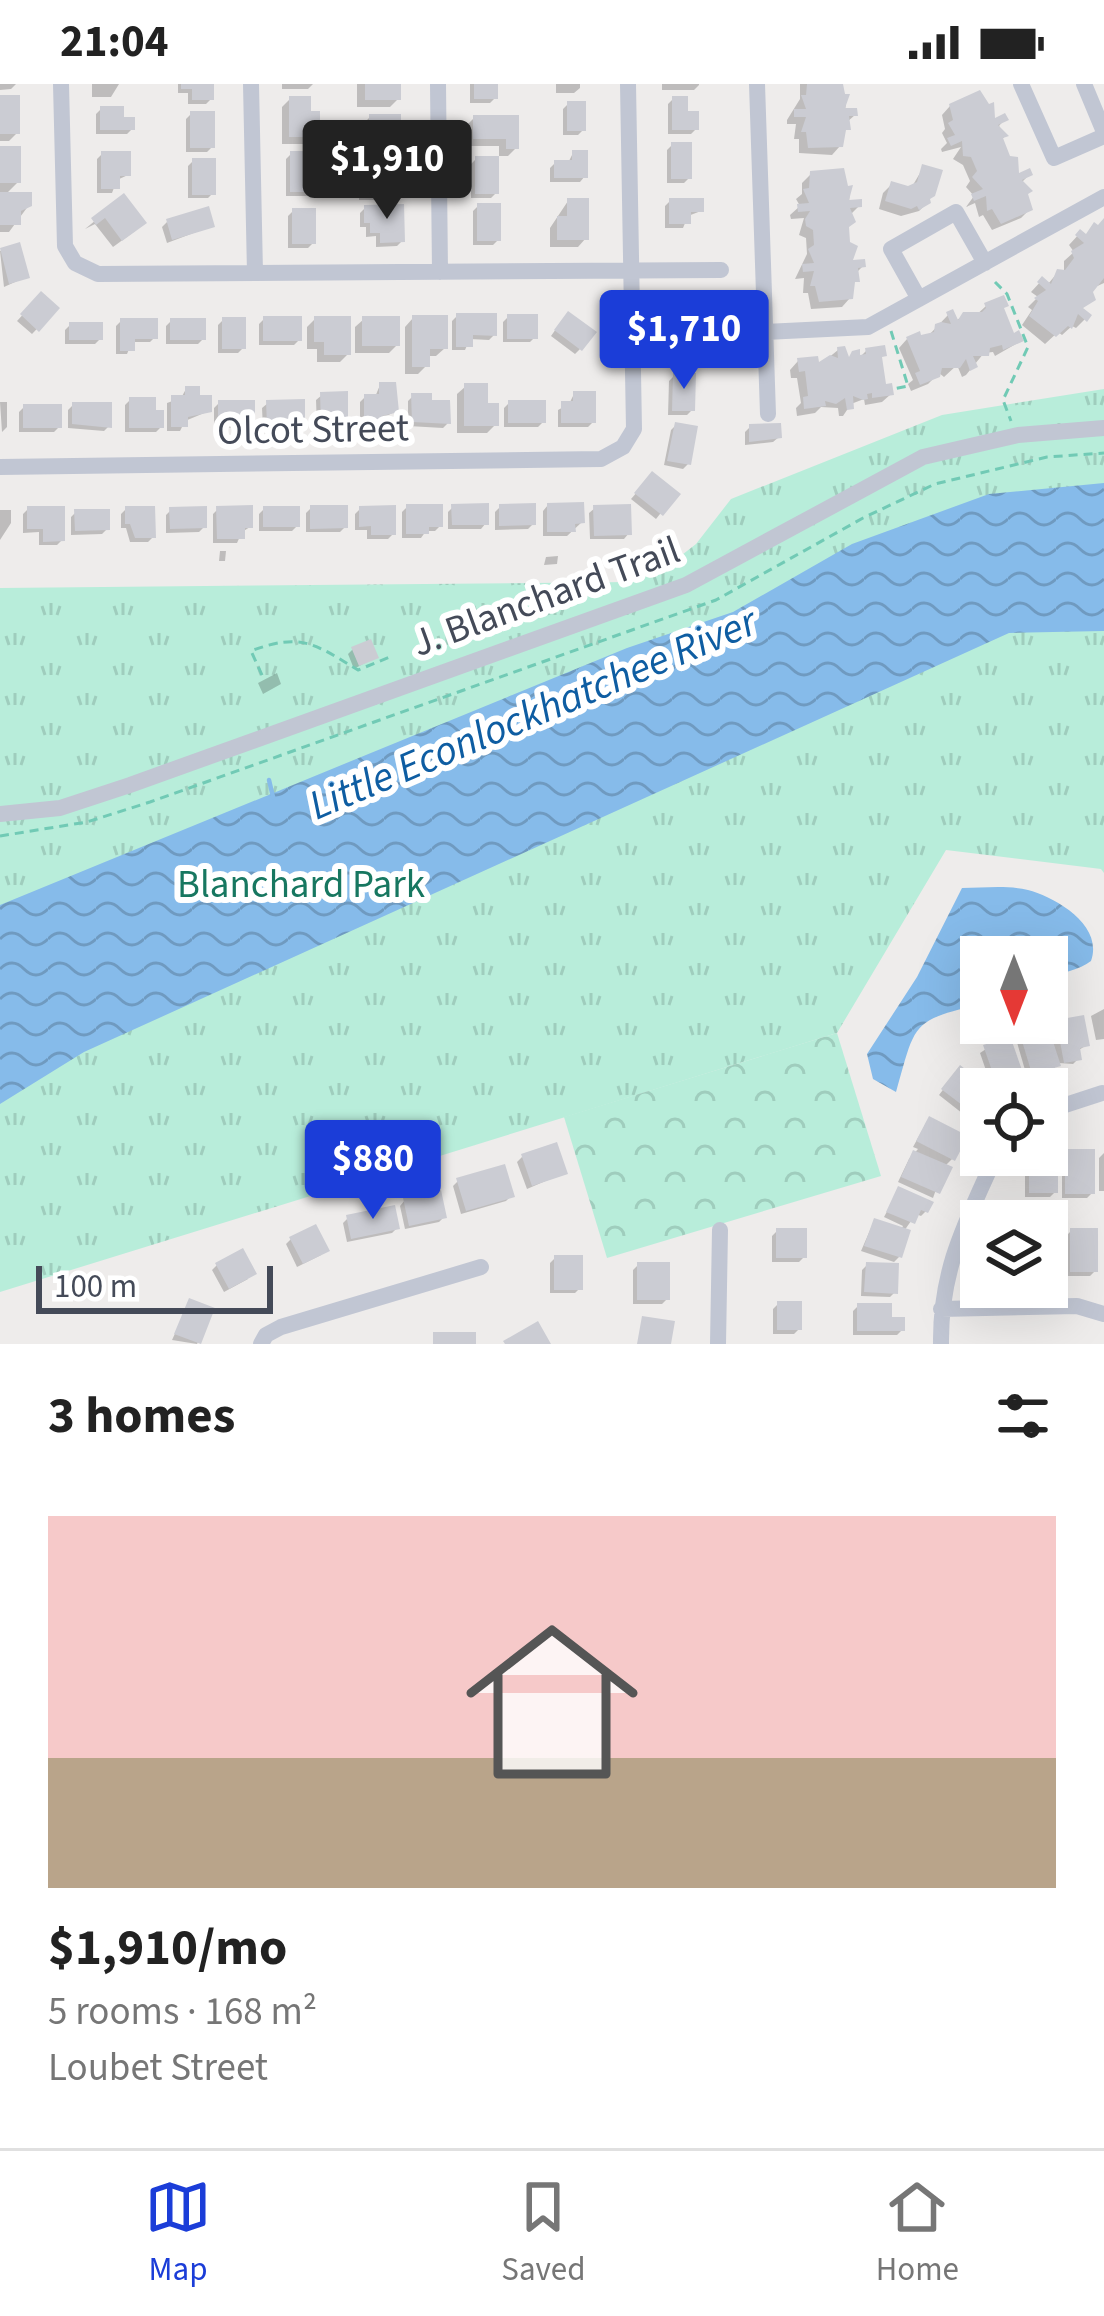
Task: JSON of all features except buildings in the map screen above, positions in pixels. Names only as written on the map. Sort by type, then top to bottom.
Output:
[{"type":"street","points":[[61,84],[64,245],[75,263],[98,274],[721,270]]},
{"type":"street","points":[[251,84],[255,273]]},
{"type":"street","points":[[438,84],[440,272]]},
{"type":"street","points":[[628,84],[632,270]]},
{"type":"street","points":[[757,84],[768,414]]},
{"type":"street","points":[[1022,84],[1054,158],[1104,134],[1084,84]]},
{"type":"street","points":[[765,332],[868,327],[1104,197]]},
{"type":"street","points":[[919,299],[891,249],[956,212],[985,263]]},
{"type":"street","name":"Olcot Street","points":[[0,466],[601,459],[623,447],[634,429],[632,270]]},
{"type":"street","name":"J. Blanchard Trail","points":[[0,814],[60,808],[130,785],[686,585],[923,458],[1018,436],[1104,428]]},
{"type":"street","points":[[1068,1104],[1102,1093]]},
{"type":"street","points":[[941,1344],[941,1309],[950,1261],[987,1176]]},
{"type":"street","points":[[718,1344],[720,1230]]},
{"type":"street","points":[[261,1344],[281,1327],[481,1267]]},
{"type":"street","points":[[941,1309],[1077,1306],[1104,1314]]},
{"type":"path","points":[[995,282],[1007,294],[1028,347],[1003,400],[1018,436]]},
{"type":"path","points":[[888,323],[908,386],[893,389]]},
{"type":"path","points":[[907,383],[917,380]]},
{"type":"path","points":[[262,675],[251,651],[280,640],[308,641],[358,670],[390,657]]},
{"type":"green space","name":"Blanchard Park","points":[[1104,389],[1104,873],[946,850],[837,1033],[0,1292],[0,588],[631,582],[632,568],[678,558],[696,544],[731,499],[942,415]]},
{"type":"green space","points":[[837,1033],[881,1176],[607,1258],[564,1117]]},
{"type":"water","name":"Little Econlockhatchee River","points":[[1104,483],[1104,631],[1009,633],[84,1052],[0,1104],[0,905],[627,648],[733,612],[852,544],[989,494]]},
{"type":"water","points":[[962,888],[1020,888],[1051,899],[1084,924],[1093,948],[1091,961],[1068,971],[1068,936],[960,936],[960,1010],[919,1029],[896,1092],[873,1079],[867,1054],[917,977]]},
{"type":"waterway","points":[[269,780],[273,797]]}]
